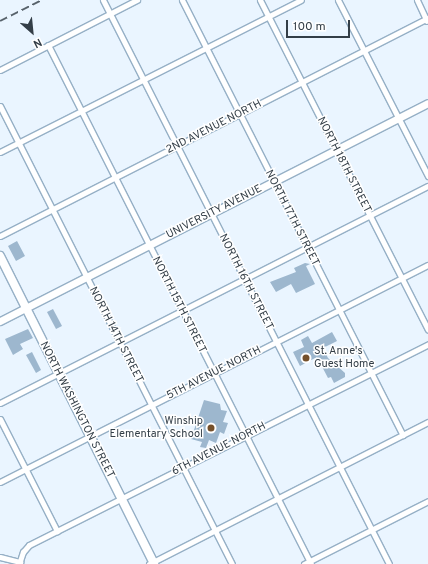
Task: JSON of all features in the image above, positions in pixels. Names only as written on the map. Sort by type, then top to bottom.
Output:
[{"type":"main road","name":"NORTH WASHINGTON STREET","points":[[0,256],[152,563]]},
{"type":"street","name":"NORTH 16TH STREET","points":[[103,0],[389,564]]},
{"type":"street","points":[[0,70],[137,0]]},
{"type":"street","name":"NORTH 17TH STREET","points":[[182,0],[340,310],[370,373],[403,435]]},
{"type":"street","name":"NORTH 18TH STREET","points":[[260,0],[428,330]]},
{"type":"street","points":[[0,152],[300,0]]},
{"type":"street","points":[[338,0],[428,176]]},
{"type":"street","points":[[417,0],[428,20]]},
{"type":"street","name":"2ND AVENUE NORTH","points":[[0,236],[364,50],[428,20]]},
{"type":"street","name":"NORTH 15TH STREET","points":[[48,45],[278,499],[308,563]]},
{"type":"street","name":"UNIVERSITY AVENUE","points":[[0,321],[428,103]]},
{"type":"street","name":"NORTH 14TH STREET","points":[[0,106],[232,564]]},
{"type":"street","points":[[0,403],[428,186]]},
{"type":"street","name":"5TH AVENUE NORTH","points":[[0,482],[428,265]]},
{"type":"street","name":"6TH AVENUE NORTH","points":[[19,563],[25,549],[183,467],[428,344]]},
{"type":"street","points":[[0,419],[57,532]]},
{"type":"street","points":[[152,563],[428,422]]},
{"type":"street","points":[[308,563],[428,501]]},
{"type":"street","points":[[0,557],[19,563]]},
{"type":"building","points":[[17,241],[25,256],[16,261],[8,246]]},
{"type":"building","points":[[305,263],[310,264],[306,266],[315,284],[296,293],[291,284],[276,292],[270,282],[296,272],[294,268]]},
{"type":"building","points":[[53,309],[62,326],[56,329],[47,312]]},
{"type":"building","points":[[28,329],[33,338],[20,344],[23,349],[13,355],[5,339]]},
{"type":"building","name":"St. Anne's Guest Home","points":[[332,332],[337,341],[323,348],[328,358],[345,373],[345,377],[334,383],[331,377],[328,378],[317,357],[300,366],[293,352],[304,347],[301,340],[308,336],[312,343]]},
{"type":"building","points":[[32,352],[41,370],[36,373],[26,355]]},
{"type":"building","name":"Winship Elementary School","points":[[204,400],[220,404],[221,410],[227,411],[223,422],[228,423],[224,434],[220,432],[216,443],[209,440],[206,448],[200,447],[202,442],[191,439]]},
{"type":"railway","points":[[0,21],[42,0]]},
{"type":"place","name":"St. Anne's Guest Home","points":[[306,358]]},
{"type":"place","name":"Winship Elementary School","points":[[211,428]]}]
